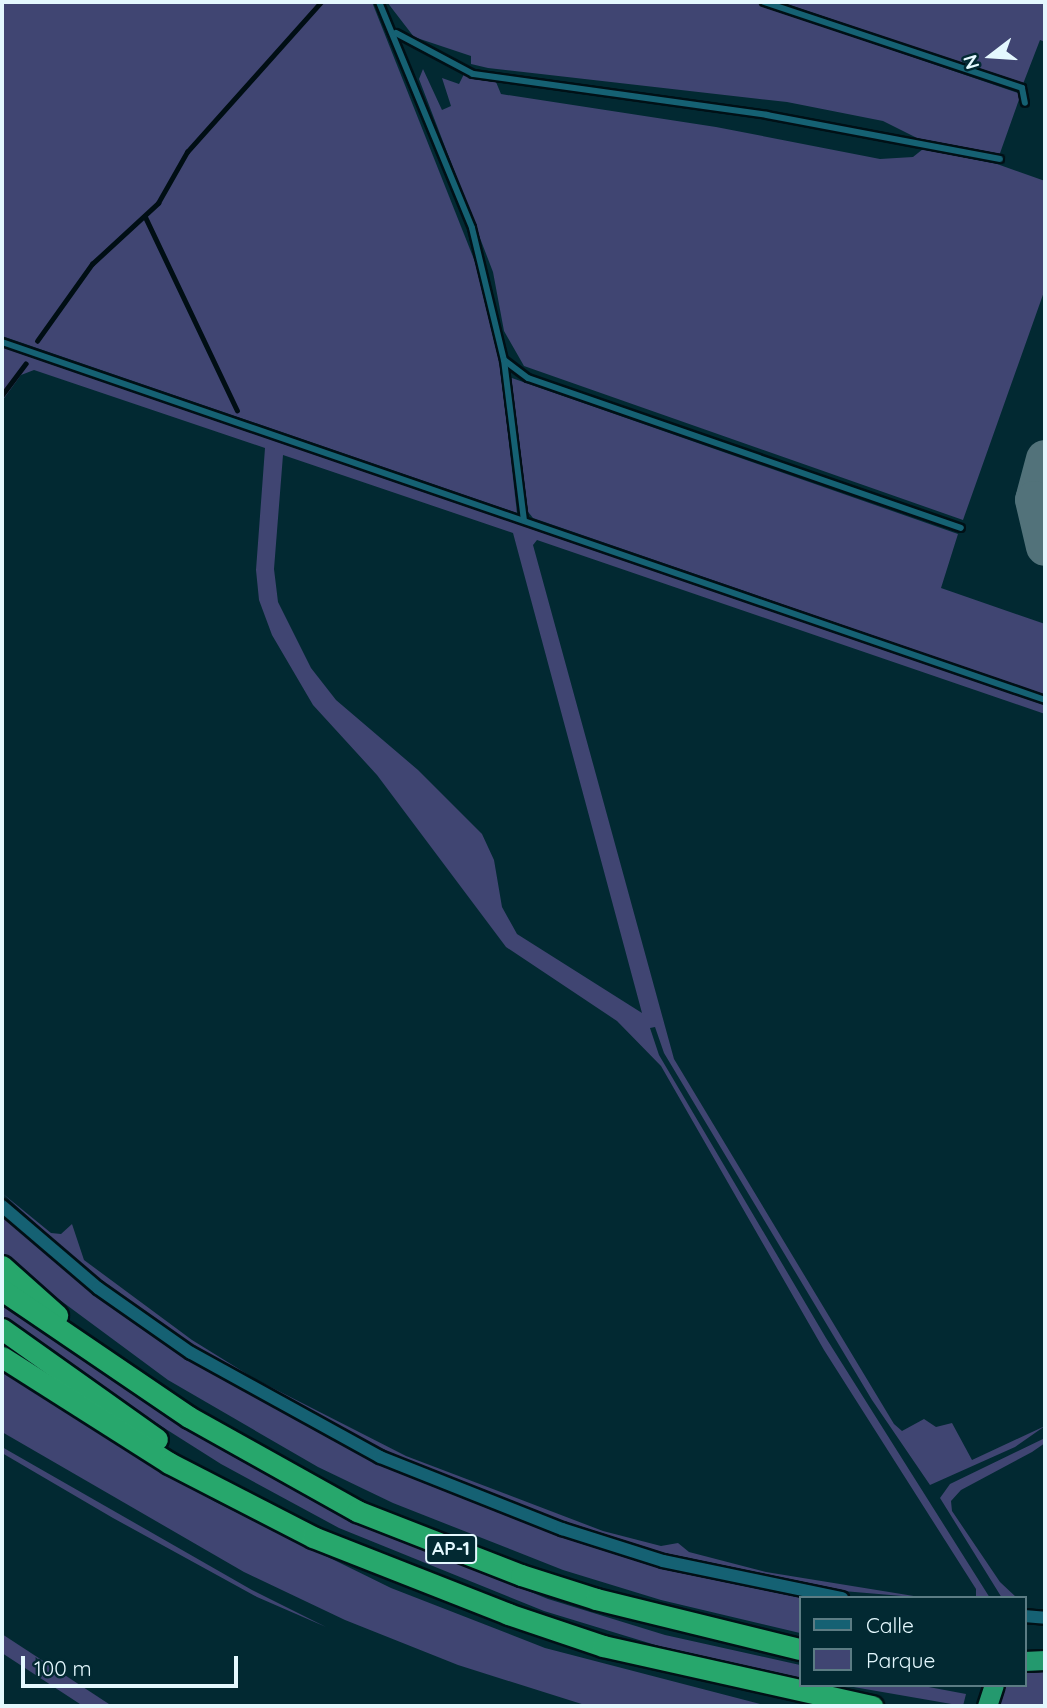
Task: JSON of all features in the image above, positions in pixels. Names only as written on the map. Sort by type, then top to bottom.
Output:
[{"type":"highway","points":[[2,1266],[130,1379]]},
{"type":"highway","name":"AP-1","points":[[2,1290],[130,1379],[268,1465],[357,1511],[448,1548],[651,1616],[799,1649]]},
{"type":"highway","name":"AP-1","points":[[2,1329],[187,1460],[418,1579],[603,1646],[872,1706]]},
{"type":"highway","points":[[2,1357],[169,1463],[313,1537],[418,1579]]},
{"type":"highway","points":[[1026,1661],[1045,1660]]},
{"type":"highway","points":[[987,1706],[993,1687]]},
{"type":"street","points":[[2,1206],[98,1288],[191,1353],[380,1457],[562,1529],[663,1561],[832,1596]]},
{"type":"street","points":[[1026,1616],[1045,1618]]},
{"type":"lane","points":[[379,2],[396,33],[472,228],[504,360],[524,520]]},
{"type":"lane","points":[[764,2],[1022,88],[1025,103]]},
{"type":"lane","points":[[396,33],[473,74],[767,115],[1000,159]]},
{"type":"lane","points":[[2,342],[1045,700]]},
{"type":"lane","points":[[504,360],[528,378],[961,528]]},
{"type":"green space","points":[[2,2],[372,2],[481,277],[500,364],[517,513],[2,336]]},
{"type":"green space","points":[[387,2],[752,2],[1021,94],[999,156],[921,140],[883,121],[787,102],[471,64],[471,56],[414,37]]},
{"type":"green space","points":[[781,2],[1045,2],[1045,42],[1040,40],[1023,84]]},
{"type":"green space","points":[[423,69],[442,110],[451,106],[442,78],[459,84],[464,74],[496,82],[501,94],[716,127],[880,159],[913,157],[923,149],[997,164],[1045,181],[1045,289],[963,520],[524,366],[504,331],[493,272],[419,79]]},
{"type":"green space","points":[[2,345],[1045,704],[1045,714],[537,540],[533,545],[674,1059],[894,1424],[902,1431],[924,1419],[936,1427],[952,1423],[972,1460],[1045,1426],[1015,1447],[930,1485],[872,1400],[664,1053],[655,1027],[650,1028],[659,1055],[826,1338],[989,1596],[976,1596],[976,1589],[824,1350],[661,1066],[617,1021],[506,947],[377,775],[313,705],[272,635],[259,600],[256,570],[265,448],[34,370],[21,375],[2,401]],"holes":[[[283,455],[513,533],[642,1013],[517,934],[502,907],[494,860],[482,834],[418,770],[336,700],[311,668],[278,602],[274,569]]]},
{"type":"green space","points":[[509,377],[958,534],[941,588],[1045,624],[1045,695],[533,518],[525,508]]},
{"type":"green space","points":[[2,1193],[51,1233],[61,1234],[72,1224],[84,1260],[192,1340],[255,1379],[406,1456],[603,1531],[661,1546],[678,1543],[689,1552],[766,1572],[914,1596],[831,1590],[665,1555],[484,1495],[332,1426],[194,1347],[98,1280]]},
{"type":"green space","points":[[2,1215],[117,1310],[187,1358],[329,1438],[407,1476],[587,1544],[683,1571],[801,1596],[799,1633],[661,1600],[563,1570],[393,1503],[318,1467],[168,1380],[22,1272],[2,1253]]},
{"type":"green space","points":[[2,1300],[119,1384],[227,1453],[345,1517],[548,1599],[665,1635],[799,1665],[799,1678],[662,1647],[544,1611],[339,1528],[221,1464],[112,1395],[2,1316]]},
{"type":"green space","points":[[2,1371],[214,1501],[391,1588],[545,1648],[768,1706],[588,1706],[458,1665],[345,1620],[244,1572],[2,1432]]},
{"type":"green space","points":[[1045,1438],[1045,1443],[1032,1452],[961,1490],[951,1501],[952,1511],[1000,1582],[1015,1596],[1001,1596],[940,1498],[950,1484]]},
{"type":"green space","points":[[2,1447],[252,1590],[326,1627],[257,1597],[113,1518],[2,1453]]},
{"type":"green space","points":[[2,1634],[112,1706],[83,1706],[2,1653]]},
{"type":"green space","points":[[1045,1670],[1045,1706],[996,1706],[1004,1687],[1026,1687],[1026,1672]]},
{"type":"green space","points":[[854,1687],[929,1687],[966,1694],[963,1706]]},
{"type":"waterway","points":[[37,341],[92,264],[158,203],[187,152],[321,2]]},
{"type":"waterway","points":[[145,216],[237,410]]},
{"type":"waterway","points":[[2,395],[25,364]]},
{"type":"taxiway","points":[[1045,459],[1034,500],[1045,547]]}]
